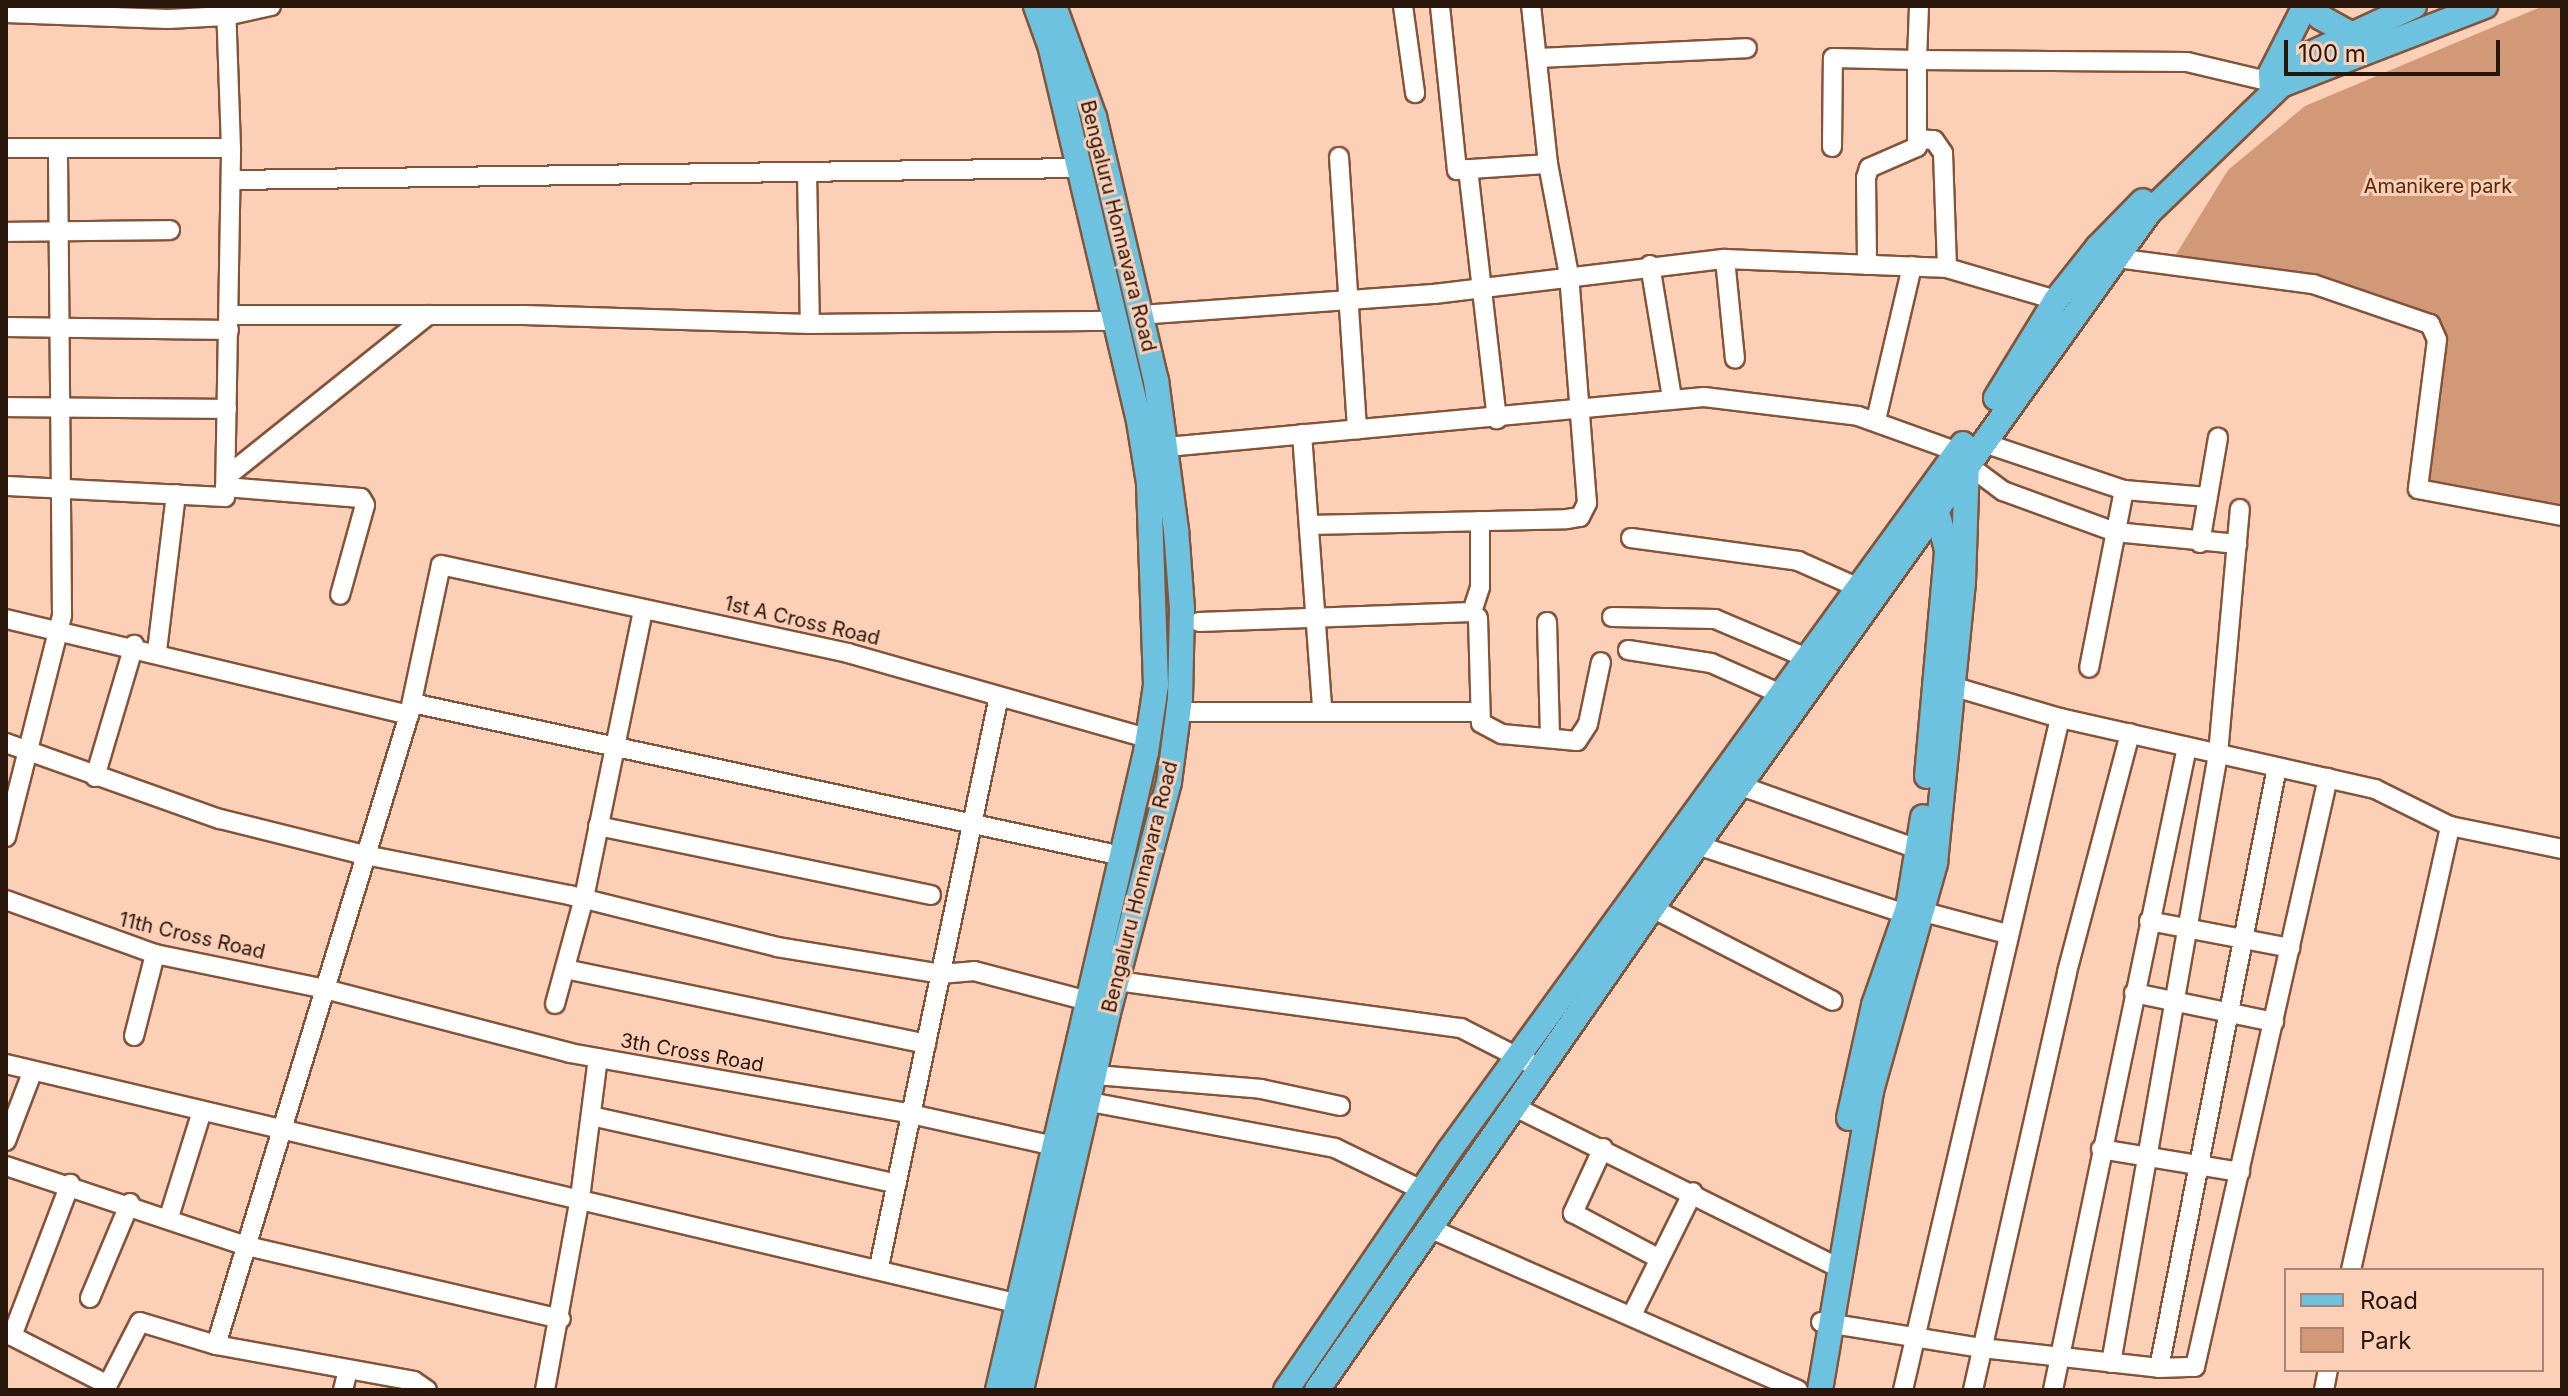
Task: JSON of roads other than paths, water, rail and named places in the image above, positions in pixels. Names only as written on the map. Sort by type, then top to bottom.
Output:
[{"type":"main road","name":"Bengaluru Honnavara Road","points":[[1021,1390],[1028,1306],[1054,1146],[1149,739],[1156,685],[1149,483],[1116,321],[1080,168],[1036,6]]},
{"type":"main road","name":"Bengaluru Honnavara Road","points":[[998,1390],[1028,1306],[1090,1102],[1117,981],[1169,782],[1178,712],[1182,609],[1167,447],[1094,117],[1054,6]]},
{"type":"main road","points":[[1808,1390],[1826,1323],[1871,1091],[1915,913],[1920,850],[1944,684],[1963,458],[1984,443],[2149,212],[2269,82],[2305,6]]},
{"type":"main road","points":[[2315,6],[2320,17],[2349,33]]},
{"type":"main road","points":[[1286,1390],[1518,1056],[1731,783],[1934,500],[1963,458],[2056,300],[2098,247],[2269,82],[2349,33],[2414,6]]},
{"type":"main road","points":[[2269,82],[2485,6]]},
{"type":"main road","points":[[1317,1390],[1697,845],[1781,694],[1859,588],[1934,500]]},
{"type":"main road","points":[[1820,1390],[1831,1264],[1857,1076],[1935,863],[1947,550],[1934,500]]},
{"type":"street","points":[[6,13],[226,11],[271,6]]},
{"type":"street","points":[[1403,6],[1415,93]]},
{"type":"street","points":[[1440,6],[1457,170],[1548,164]]},
{"type":"street","points":[[1309,525],[1580,517],[1587,503],[1582,408],[1569,275],[1548,164],[1531,6]]},
{"type":"street","points":[[1867,265],[1869,168],[1913,153],[1918,139],[1919,6]]},
{"type":"street","points":[[6,486],[225,497],[231,180],[226,11]]},
{"type":"street","points":[[1537,58],[1747,48]]},
{"type":"street","points":[[1832,147],[1833,58],[2187,62],[2269,82]]},
{"type":"street","points":[[1918,139],[1934,140],[1943,153],[1947,268]]},
{"type":"street","points":[[6,148],[231,148]]},
{"type":"street","points":[[6,837],[12,796],[31,755],[59,627],[62,328],[58,148]]},
{"type":"street","points":[[1339,157],[1357,429]]},
{"type":"street","points":[[231,180],[1080,168]]},
{"type":"street","points":[[1468,169],[1485,287],[1497,419]]},
{"type":"street","points":[[807,173],[810,324]]},
{"type":"street","points":[[6,232],[170,230]]},
{"type":"street","points":[[2117,258],[2313,284],[2430,324],[2437,340],[2418,489],[2562,516]]},
{"type":"street","points":[[1140,315],[1350,301],[1725,259],[1947,268],[2056,300]]},
{"type":"street","points":[[1725,259],[1735,359]]},
{"type":"street","points":[[1650,265],[1672,398]]},
{"type":"street","points":[[1876,420],[1912,266]]},
{"type":"street","points":[[6,327],[62,328],[428,315],[810,324],[1116,321]]},
{"type":"street","points":[[226,482],[428,315]]},
{"type":"street","points":[[1167,447],[1497,419],[1672,398],[1737,399],[1876,420],[1963,458],[2003,491],[2115,532],[2200,543],[2237,544]]},
{"type":"street","points":[[6,407],[227,409]]},
{"type":"street","points":[[1302,434],[1322,709]]},
{"type":"street","points":[[2200,543],[2218,438]]},
{"type":"street","points":[[1984,443],[2124,490],[2208,497]]},
{"type":"street","points":[[226,482],[361,498],[365,505],[340,595]]},
{"type":"street","points":[[2089,668],[2124,490]]},
{"type":"street","points":[[157,651],[176,494]]},
{"type":"street","points":[[2111,1363],[2218,754],[2240,509]]},
{"type":"street","points":[[1472,612],[1480,587],[1480,521]]},
{"type":"street","points":[[1631,538],[1798,561],[1859,588]]},
{"type":"street","name":"1st A Cross Road","points":[[410,709],[441,565],[848,653],[1149,739]]},
{"type":"street","points":[[555,1004],[584,898],[643,610]]},
{"type":"street","points":[[1199,622],[1316,615],[1472,612],[1478,618],[1478,712],[1488,731],[1577,741],[1588,724],[1601,662]]},
{"type":"street","points":[[1612,617],[1715,619],[1807,658]]},
{"type":"street","points":[[6,619],[59,627],[410,709],[613,748],[1122,856]]},
{"type":"street","points":[[1547,622],[1550,737]]},
{"type":"street","points":[[95,777],[134,645]]},
{"type":"street","points":[[1628,650],[1711,663],[1781,694]]},
{"type":"street","points":[[1944,684],[2060,718],[2375,789],[2450,826],[2562,849]]},
{"type":"street","points":[[879,1267],[999,696]]},
{"type":"street","points":[[216,1345],[410,709]]},
{"type":"street","points":[[1178,712],[1322,709],[1478,712]]},
{"type":"street","points":[[1903,1390],[2007,934],[2060,718]]},
{"type":"street","points":[[1973,1390],[2067,972],[2130,733]]},
{"type":"street","points":[[6,743],[31,755],[220,819],[366,855],[584,898],[777,947],[941,974],[974,971],[1088,1001]]},
{"type":"street","points":[[2053,1390],[2187,747]]},
{"type":"street","points":[[2159,1368],[2226,1012],[2277,767]]},
{"type":"street","points":[[1826,1323],[1982,1348],[2159,1368],[2186,1369],[2198,1359],[2328,778]]},
{"type":"street","points":[[1731,783],[1920,850]]},
{"type":"street","points":[[598,826],[931,895]]},
{"type":"street","points":[[2351,1268],[2450,826]]},
{"type":"street","points":[[2168,831],[2202,838]]},
{"type":"street","points":[[1697,845],[1915,913],[2007,934]]},
{"type":"street","name":"11th Cross Road","points":[[6,900],[155,954],[325,989]]},
{"type":"street","points":[[1652,908],[1833,1001]]},
{"type":"street","points":[[2149,921],[2290,948]]},
{"type":"street","points":[[134,1036],[155,954]]},
{"type":"street","points":[[565,969],[926,1044]]},
{"type":"street","points":[[1117,981],[1461,1028],[1541,1069]]},
{"type":"street","name":"3th Cross Road","points":[[325,989],[598,1058],[911,1114],[1054,1146]]},
{"type":"street","points":[[2134,993],[2274,1022]]},
{"type":"street","points":[[545,1390],[561,1319],[598,1058]]},
{"type":"street","points":[[6,1064],[32,1073],[283,1133],[407,1155],[879,1267],[1028,1306]]},
{"type":"street","points":[[6,1141],[32,1073]]},
{"type":"street","points":[[1096,1075],[1273,1091],[1340,1106]]},
{"type":"street","points":[[1090,1102],[1335,1148],[1422,1190]]},
{"type":"street","points":[[1515,1107],[1693,1192],[1831,1264]]},
{"type":"street","points":[[169,1217],[201,1114]]},
{"type":"street","points":[[591,1116],[897,1184]]},
{"type":"street","points":[[1603,1148],[1573,1213],[1660,1259]]},
{"type":"street","points":[[2101,1149],[2148,1160],[2198,1164],[2240,1172]]},
{"type":"street","points":[[6,1166],[130,1203],[247,1246],[561,1319]]},
{"type":"street","points":[[70,1184],[9,1335],[107,1388],[140,1322],[216,1345],[414,1381],[427,1390]]},
{"type":"street","points":[[1632,1315],[1693,1192]]},
{"type":"street","points":[[90,1298],[130,1203]]},
{"type":"street","points":[[1429,1228],[1798,1390]]},
{"type":"street","points":[[343,1390],[348,1370]]},
{"type":"park label","name":"Amanikere park","points":[[2438,186]]}]
